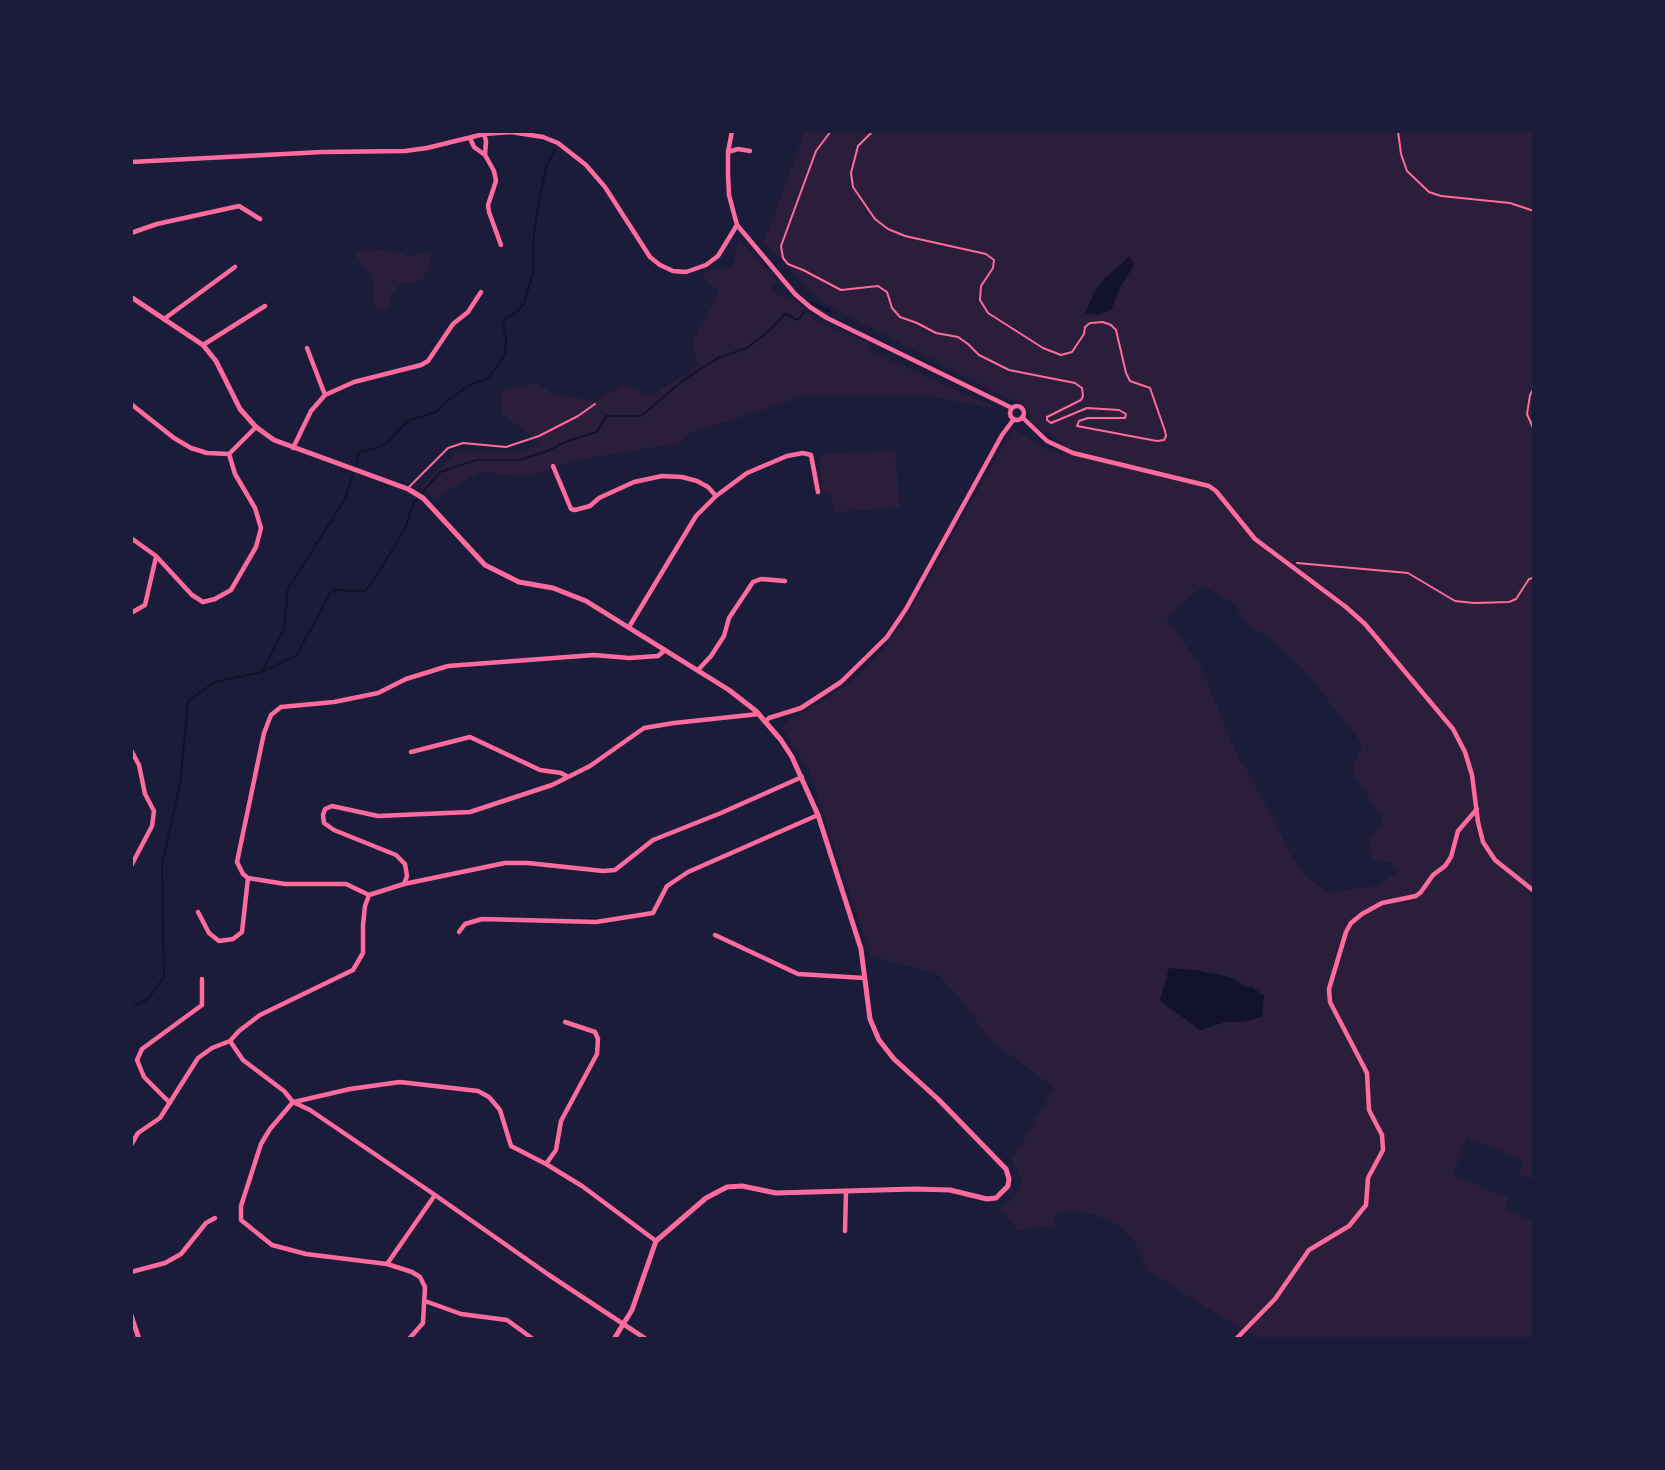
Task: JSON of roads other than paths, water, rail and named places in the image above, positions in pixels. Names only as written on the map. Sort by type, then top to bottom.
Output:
[{"type":"street","points":[[732,131],[728,152],[729,195],[737,225],[795,294],[815,312],[1012,408],[1021,408],[1022,417],[1047,441],[1065,450],[1209,486],[1255,539],[1346,607],[1364,624],[1453,729],[1465,752],[1472,775],[1483,842],[1488,851],[1521,883],[1534,891]]},
{"type":"street","points":[[131,162],[321,152],[405,151],[484,134],[511,132],[543,137],[565,148],[586,165],[605,187],[650,257],[673,271],[686,272],[706,265],[718,256],[737,225]]},
{"type":"street","points":[[484,134],[485,155]]},
{"type":"street","points":[[470,138],[474,147],[485,155],[494,171],[496,181],[488,205],[490,220],[501,245]]},
{"type":"street","points":[[728,152],[738,149],[750,152]]},
{"type":"street","points":[[131,233],[157,224],[239,206],[260,219]]},
{"type":"street","points":[[164,319],[235,267]]},
{"type":"street","points":[[293,448],[311,411],[325,395],[354,382],[428,361],[453,324],[468,312],[481,292]]},
{"type":"street","points":[[131,297],[203,345],[216,360],[240,409],[256,427],[274,440],[408,489],[428,504],[485,565],[519,582],[572,594],[698,670],[759,714],[781,740],[802,777],[818,815],[861,949],[870,1019],[879,1040],[894,1059],[1006,1169],[1009,1179],[1003,1192],[996,1198],[987,1199],[950,1190],[776,1193],[742,1186],[727,1187],[706,1198],[656,1241],[632,1310],[614,1339]]},
{"type":"street","points":[[203,345],[265,306]]},
{"type":"street","points":[[307,348],[325,395]]},
{"type":"street","points":[[131,404],[174,438],[207,453],[229,453],[256,427]]},
{"type":"street","points":[[1012,408],[1010,412],[1014,419]]},
{"type":"street","points":[[766,721],[801,708],[841,682],[887,637],[1002,435],[1014,419],[1022,417]]},
{"type":"street","points":[[131,538],[156,556],[192,595],[203,602],[231,590],[256,547],[261,528],[255,508],[235,474],[229,453]]},
{"type":"street","points":[[629,627],[696,516],[716,496],[747,473],[787,456],[803,453],[811,455],[818,492]]},
{"type":"street","points":[[553,466],[571,509],[575,510],[590,506],[599,498],[634,482],[662,476],[697,481],[708,487],[716,496]]},
{"type":"street","points":[[131,612],[145,605],[156,556]]},
{"type":"street","points":[[698,670],[724,636],[729,618],[753,582],[761,579],[785,581]]},
{"type":"street","points":[[665,650],[658,656],[629,658],[594,655],[448,666],[406,679],[378,692],[334,702],[281,707],[271,715],[264,733],[237,862],[243,874],[248,878],[285,884],[346,884],[369,895],[404,884],[505,863],[615,870],[653,840],[802,777]]},
{"type":"street","points":[[404,884],[407,876],[405,864],[396,855],[324,824],[325,809],[332,806],[378,816],[470,812],[552,785],[590,766],[644,728],[759,714]]},
{"type":"street","points":[[411,752],[470,737],[540,769],[568,777]]},
{"type":"street","points":[[131,750],[139,765],[145,794],[154,811],[152,826],[131,866]]},
{"type":"street","points":[[1236,1339],[1275,1299],[1309,1250],[1349,1226],[1366,1205],[1368,1178],[1383,1150],[1382,1135],[1369,1110],[1367,1073],[1330,1002],[1329,989],[1346,932],[1351,923],[1362,914],[1382,903],[1416,896],[1421,892],[1433,874],[1446,866],[1458,831],[1476,809]]},
{"type":"street","points":[[460,932],[465,924],[482,919],[596,922],[653,913],[667,886],[688,872],[818,815]]},
{"type":"street","points":[[198,912],[209,933],[219,941],[233,939],[242,932],[248,878]]},
{"type":"street","points":[[131,1145],[138,1133],[160,1118],[198,1058],[212,1048],[230,1041],[260,1015],[353,970],[363,953],[365,906],[369,895]]},
{"type":"street","points":[[715,935],[798,974],[864,978]]},
{"type":"street","points":[[170,1103],[144,1077],[137,1060],[142,1049],[202,1005],[202,979]]},
{"type":"street","points":[[546,1164],[556,1150],[561,1121],[597,1054],[598,1039],[595,1032],[565,1022]]},
{"type":"street","points":[[230,1041],[243,1060],[284,1091],[293,1102],[646,1339]]},
{"type":"street","points":[[410,1339],[423,1323],[425,1287],[420,1277],[387,1265],[306,1254],[272,1245],[241,1220],[241,1206],[261,1144],[293,1102],[364,1086],[400,1082],[472,1089],[484,1094],[498,1106],[511,1146],[582,1186],[656,1241]]},
{"type":"street","points":[[845,1231],[846,1192]]},
{"type":"street","points":[[387,1265],[435,1195]]},
{"type":"street","points":[[131,1272],[165,1263],[181,1254],[206,1223],[215,1218]]},
{"type":"street","points":[[425,1301],[461,1314],[507,1320],[533,1339]]},
{"type":"street","points":[[131,1315],[139,1339]]},
{"type":"lane","points":[[408,489],[449,448],[463,443],[506,447],[539,436],[595,404]]},
{"type":"waterway","points":[[356,466],[359,452],[378,448],[388,442],[407,421],[436,412],[468,386],[488,378],[499,364],[505,354],[505,319],[518,311],[524,303],[533,273],[534,233],[539,201],[547,164],[555,150]]},
{"type":"waterway","points":[[812,303],[829,311]]},
{"type":"waterway","points":[[421,494],[440,472],[476,460],[519,460],[597,432],[606,416],[641,416],[685,379],[718,358],[747,348],[785,314],[798,320],[804,312]]},
{"type":"waterway","points":[[131,1007],[148,999],[164,977],[162,864],[180,785],[188,701],[215,682],[262,672],[284,629],[288,589],[345,499],[354,472]]},
{"type":"waterway","points":[[264,671],[297,655],[332,590],[365,591],[405,529],[417,499]]}]
